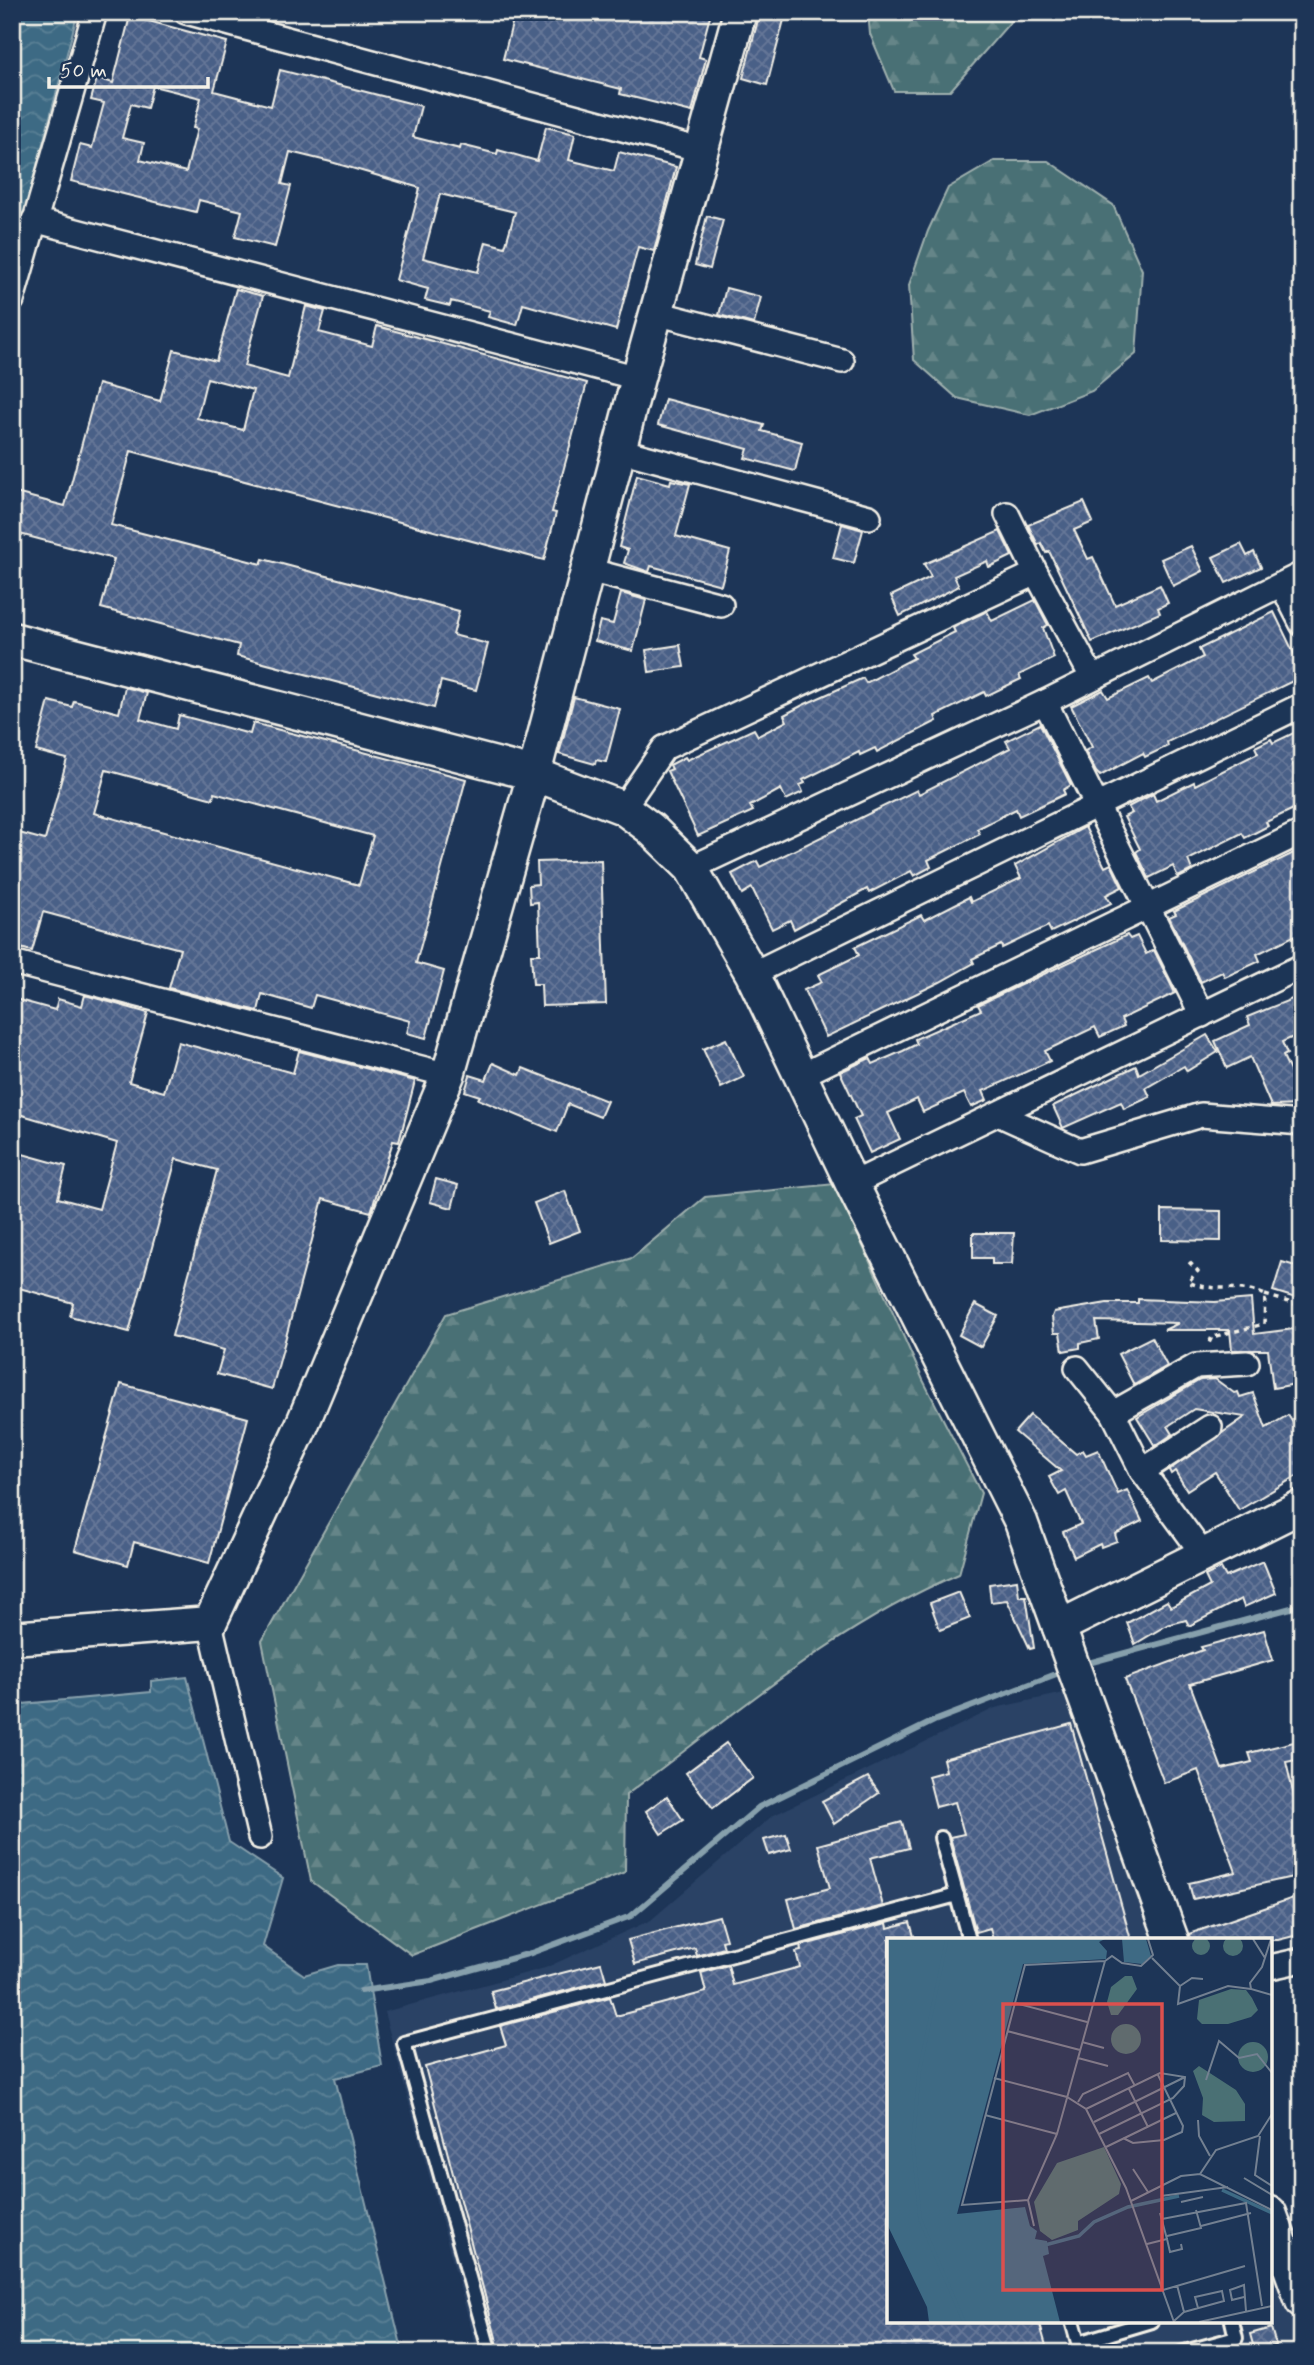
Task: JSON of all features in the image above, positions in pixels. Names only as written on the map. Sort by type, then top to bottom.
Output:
[{"type":"street","points":[[12,300],[95,12]]},
{"type":"street","points":[[186,12],[701,150]]},
{"type":"street","points":[[260,1837],[210,1623],[302,1425],[448,1076],[534,774],[638,378],[740,12]]},
{"type":"street","points":[[34,220],[638,378]]},
{"type":"street","points":[[656,313],[842,361]]},
{"type":"street","points":[[619,450],[869,517]]},
{"type":"street","points":[[1007,514],[1092,677]]},
{"type":"street","points":[[587,570],[721,605]]},
{"type":"street","points":[[623,808],[664,748],[1036,573]]},
{"type":"street","points":[[691,868],[1045,702],[1292,579],[1302,624]]},
{"type":"street","points":[[12,639],[534,774],[623,808],[650,828],[691,868],[752,974],[852,1184],[1021,1522],[1171,1938]]},
{"type":"street","points":[[1045,702],[1202,1015]]},
{"type":"street","points":[[752,974],[1302,705]]},
{"type":"street","points":[[800,1076],[1302,832]]},
{"type":"street","points":[[12,962],[448,1076]]},
{"type":"street","points":[[852,1184],[1302,966]]},
{"type":"street","points":[[998,1114],[1080,1151],[1201,1115],[1302,1123]]},
{"type":"street","points":[[1113,1413],[1196,1366],[1247,1363]]},
{"type":"street","points":[[1077,1368],[1113,1413],[1142,1471],[1203,1554]]},
{"type":"street","points":[[1142,1471],[1210,1427]]},
{"type":"street","points":[[1059,1627],[1302,1506]]},
{"type":"street","points":[[12,1638],[210,1623]]},
{"type":"street","points":[[1272,1966],[1302,1960]]},
{"type":"street","points":[[1272,2218],[1302,2301]]},
{"type":"lane","points":[[942,1838],[968,1938]]},
{"type":"lane","points":[[490,2353],[404,2043],[957,1895]]},
{"type":"lane","points":[[1073,2323],[1080,2348],[1147,2323]]},
{"type":"lane","points":[[1181,2353],[1236,2338],[1232,2323]]},
{"type":"path","points":[[1189,1262],[1198,1271],[1188,1282],[1197,1286],[1255,1290],[1302,1306]]},
{"type":"path","points":[[1196,1366],[1212,1337],[1264,1324],[1265,1295]]},
{"type":"shaded area","points":[[1069,1692],[1156,1938],[887,1938],[887,2323],[1272,2323],[1272,2266],[1300,2344],[1270,2353],[478,2353],[384,2012],[545,1968],[651,1920],[772,1816],[995,1708]]},
{"type":"green space","points":[[868,12],[1019,12],[950,91],[894,91],[870,34]]},
{"type":"green space","points":[[994,161],[1048,161],[1113,205],[1142,270],[1136,354],[1092,391],[1030,415],[957,398],[914,360],[909,285],[928,231],[948,188]]},
{"type":"green space","points":[[835,1184],[923,1380],[981,1493],[959,1574],[913,1595],[827,1646],[626,1795],[625,1872],[412,1955],[311,1881],[262,1641],[446,1314],[632,1258],[705,1197]]},
{"type":"water","points":[[12,12],[78,12],[12,259]]},
{"type":"water","points":[[187,1677],[229,1842],[283,1878],[263,1946],[304,1975],[338,1965],[366,1965],[382,2066],[335,2078],[403,2353],[12,2353],[12,1705],[151,1692],[151,1681]]},
{"type":"building","points":[[515,12],[711,12],[699,57],[706,59],[692,112],[620,94],[621,89],[503,59]]},
{"type":"building","points":[[760,12],[786,12],[767,85],[743,78]]},
{"type":"building","points":[[130,16],[227,42],[214,91],[271,106],[280,70],[421,106],[413,137],[460,149],[461,145],[497,154],[498,150],[537,161],[546,127],[575,134],[569,160],[614,171],[619,152],[676,167],[654,251],[638,247],[616,330],[523,304],[517,325],[488,317],[490,311],[451,301],[450,306],[425,300],[428,289],[396,280],[420,188],[290,152],[282,184],[291,186],[275,247],[235,237],[242,211],[199,200],[196,212],[71,181],[80,145],[92,148],[104,103],[91,100],[97,78],[113,83]],"holes":[[[153,86],[201,98],[193,128],[197,129],[186,172],[140,160],[144,143],[122,138],[131,104],[147,108]],[[440,194],[515,212],[505,247],[486,242],[478,272],[423,258]]]},
{"type":"building","points":[[707,216],[723,220],[710,269],[695,265]]},
{"type":"building","points":[[726,288],[761,297],[754,324],[719,315]]},
{"type":"building","points":[[236,289],[263,296],[244,366],[288,378],[306,306],[325,311],[319,332],[372,346],[377,326],[587,383],[552,512],[556,513],[544,560],[131,451],[111,525],[261,564],[263,559],[459,611],[453,635],[488,644],[476,690],[441,681],[434,708],[237,656],[239,645],[101,608],[114,559],[12,532],[12,492],[65,506],[98,384],[160,401],[174,350],[216,361]],"holes":[[[207,378],[253,390],[243,430],[197,418]]]},
{"type":"building","points":[[665,399],[764,425],[762,431],[802,442],[795,471],[745,458],[748,449],[658,425]]},
{"type":"building","points":[[637,475],[670,484],[671,480],[690,484],[676,536],[730,551],[721,585],[651,566],[649,572],[624,563],[628,550],[619,547]]},
{"type":"building","points":[[1084,502],[1093,522],[1074,530],[1088,559],[1093,557],[1115,605],[1160,585],[1168,603],[1158,608],[1160,613],[1092,642],[1049,551],[1046,553],[1041,543],[1038,545],[1028,525]]},
{"type":"building","points":[[842,524],[863,530],[854,563],[833,558]]},
{"type":"building","points":[[1000,531],[1012,556],[989,567],[987,561],[954,576],[959,586],[900,616],[891,596],[931,577],[924,564]]},
{"type":"building","points":[[1241,544],[1247,556],[1254,552],[1261,567],[1226,583],[1213,557]]},
{"type":"building","points":[[1191,546],[1203,571],[1173,586],[1161,559]]},
{"type":"building","points":[[621,593],[646,600],[633,651],[595,641],[600,621],[613,624]]},
{"type":"building","points":[[1035,600],[1048,625],[1043,628],[1054,658],[1019,675],[1021,679],[986,696],[984,692],[935,716],[937,721],[877,752],[875,748],[860,755],[859,752],[803,780],[805,783],[800,785],[803,792],[786,800],[781,789],[750,806],[753,811],[698,836],[667,771],[672,769],[670,765],[685,757],[687,760],[754,729],[758,736],[787,721],[784,715],[803,705],[863,678],[866,683],[914,658],[911,654],[955,632],[953,628],[962,623],[987,611],[992,621]]},
{"type":"building","points":[[1274,612],[1302,670],[1295,674],[1297,679],[1167,742],[1168,746],[1145,757],[1143,753],[1100,776],[1096,772],[1085,751],[1092,747],[1071,706],[1103,690],[1108,698],[1149,678],[1152,683],[1203,657],[1199,649]]},
{"type":"building","points":[[680,645],[684,667],[649,672],[646,650]]},
{"type":"building","points":[[125,687],[147,693],[140,719],[176,729],[179,715],[250,734],[253,723],[466,779],[416,963],[444,971],[426,1038],[407,1033],[410,1021],[315,995],[311,1008],[262,994],[258,1011],[169,988],[180,949],[43,912],[32,951],[12,946],[12,831],[45,840],[67,759],[36,751],[49,701],[72,707],[74,701],[119,713]],"holes":[[[106,770],[213,799],[214,793],[373,836],[359,885],[94,813]]]},
{"type":"building","points":[[574,697],[620,709],[606,762],[596,760],[595,764],[559,754]]},
{"type":"building","points":[[1040,724],[1071,785],[1063,790],[1065,794],[1019,816],[1016,809],[977,829],[980,834],[928,860],[931,867],[914,876],[911,871],[869,893],[867,889],[794,929],[790,920],[772,929],[752,888],[742,894],[732,874],[757,861],[760,867],[917,790],[919,794],[1010,748],[1006,741]]},
{"type":"building","points":[[1302,729],[1302,756],[1291,761],[1302,782],[1302,805],[1266,822],[1268,826],[1245,838],[1242,833],[1188,860],[1192,870],[1178,877],[1173,866],[1149,878],[1136,852],[1140,849],[1124,817],[1132,813],[1128,807],[1153,794],[1156,801],[1194,782],[1195,785],[1258,753],[1255,747],[1271,739],[1273,743]]},
{"type":"building","points":[[1085,827],[1105,867],[1111,864],[1122,887],[1106,895],[1111,903],[1051,932],[1048,926],[1002,948],[1001,945],[972,959],[974,963],[940,982],[826,1037],[804,990],[822,982],[818,975],[859,955],[855,947],[921,915],[924,920],[969,897],[971,902],[1021,878],[1015,866]]},
{"type":"building","points":[[1302,849],[1302,932],[1257,954],[1260,961],[1225,977],[1222,972],[1201,982],[1169,917],[1176,914],[1174,911]]},
{"type":"building","points":[[601,860],[606,1004],[542,1006],[541,984],[533,984],[531,954],[540,954],[538,902],[530,903],[529,885],[538,884],[537,862]]},
{"type":"building","points":[[1127,935],[1130,939],[1137,936],[1146,954],[1154,950],[1175,993],[1121,1019],[1124,1026],[1100,1037],[1095,1027],[1045,1051],[1050,1061],[983,1091],[987,1100],[971,1107],[964,1093],[923,1112],[917,1099],[888,1113],[900,1139],[870,1153],[854,1119],[861,1116],[840,1072],[870,1058],[873,1064],[903,1051],[917,1044],[915,1039],[981,1010],[978,1005]]},
{"type":"building","points":[[85,995],[148,1013],[129,1082],[164,1092],[178,1042],[293,1073],[299,1051],[415,1081],[399,1142],[393,1141],[371,1212],[323,1199],[272,1389],[217,1374],[224,1350],[172,1336],[217,1170],[176,1159],[129,1332],[70,1316],[73,1303],[12,1286],[12,1151],[66,1166],[58,1198],[99,1209],[117,1143],[12,1112],[12,998],[55,1010],[58,999],[82,1006]]},
{"type":"building","points":[[1302,995],[1302,1033],[1282,1042],[1287,1054],[1283,1056],[1302,1097],[1302,1105],[1271,1106],[1250,1057],[1227,1068],[1215,1041],[1250,1025],[1247,1017]]},
{"type":"building","points":[[1207,1035],[1218,1052],[1187,1071],[1184,1066],[1146,1088],[1150,1097],[1124,1109],[1121,1102],[1063,1128],[1053,1106],[1136,1066],[1139,1074]]},
{"type":"building","points":[[726,1039],[744,1077],[721,1088],[703,1049]]},
{"type":"building","points":[[493,1063],[520,1075],[523,1068],[607,1101],[600,1117],[568,1104],[557,1132],[465,1091],[470,1075],[486,1080]]},
{"type":"building","points":[[436,1179],[458,1185],[452,1208],[430,1202]]},
{"type":"building","points":[[565,1191],[580,1231],[549,1243],[534,1203]]},
{"type":"building","points":[[1162,1210],[1221,1211],[1221,1241],[1162,1240]]},
{"type":"building","points":[[973,1233],[1014,1233],[1012,1264],[992,1264],[992,1258],[973,1258]]},
{"type":"building","points":[[1282,1262],[1302,1268],[1302,1300],[1273,1291]]},
{"type":"building","points":[[1138,1299],[1215,1302],[1251,1299],[1254,1334],[1302,1328],[1302,1383],[1273,1388],[1268,1350],[1232,1350],[1230,1330],[1164,1330],[1179,1323],[1096,1321],[1099,1339],[1080,1343],[1080,1348],[1063,1351],[1060,1333],[1054,1333],[1054,1312],[1107,1303],[1138,1303]]},
{"type":"building","points":[[975,1304],[998,1316],[981,1347],[959,1335]]},
{"type":"building","points":[[1152,1337],[1167,1366],[1134,1385],[1118,1354]]},
{"type":"building","points":[[1215,1379],[1234,1393],[1238,1392],[1240,1397],[1253,1393],[1266,1428],[1288,1415],[1302,1437],[1302,1473],[1239,1510],[1215,1472],[1187,1490],[1175,1471],[1171,1474],[1169,1470],[1245,1417],[1194,1409],[1168,1426],[1173,1434],[1155,1446],[1137,1417],[1200,1380]]},
{"type":"building","points":[[121,1384],[248,1418],[209,1563],[134,1542],[128,1565],[75,1550]]},
{"type":"building","points":[[1030,1415],[1076,1454],[1083,1450],[1086,1455],[1098,1450],[1118,1494],[1127,1490],[1142,1521],[1115,1534],[1117,1541],[1101,1547],[1100,1544],[1074,1557],[1063,1532],[1081,1524],[1066,1491],[1059,1495],[1049,1477],[1061,1471],[1015,1432]]},
{"type":"building","points":[[1263,1561],[1276,1593],[1244,1607],[1241,1599],[1189,1626],[1186,1620],[1167,1625],[1135,1644],[1127,1623],[1167,1601],[1171,1607],[1210,1586],[1205,1576],[1221,1568],[1226,1577]]},
{"type":"building","points":[[1017,1580],[1019,1596],[1026,1596],[1034,1648],[1030,1649],[1007,1600],[991,1602],[989,1584]]},
{"type":"building","points":[[959,1592],[970,1618],[940,1630],[930,1603]]},
{"type":"building","points":[[1264,1630],[1273,1660],[1190,1684],[1222,1769],[1252,1762],[1249,1753],[1302,1740],[1302,1759],[1286,1762],[1298,1813],[1302,1812],[1302,1875],[1193,1899],[1189,1883],[1236,1872],[1198,1770],[1164,1783],[1125,1679],[1203,1650],[1201,1647]]},
{"type":"building","points":[[1071,1724],[1130,1938],[992,1938],[990,1928],[976,1932],[950,1837],[964,1834],[955,1802],[936,1807],[928,1776],[946,1771],[943,1759]]},
{"type":"building","points":[[726,1743],[753,1778],[713,1808],[686,1773]]},
{"type":"building","points":[[868,1777],[879,1793],[834,1824],[822,1801]]},
{"type":"building","points":[[667,1796],[683,1820],[661,1834],[646,1811]]},
{"type":"building","points":[[902,1822],[909,1848],[870,1858],[883,1906],[796,1929],[788,1899],[830,1888],[818,1845]]},
{"type":"building","points":[[786,1834],[791,1849],[769,1855],[764,1840]]},
{"type":"building","points":[[1302,1895],[1302,1934],[1272,1940],[1190,1938],[1189,1934]]},
{"type":"building","points":[[719,1916],[726,1940],[722,1941],[724,1948],[697,1956],[695,1948],[635,1964],[628,1940]]},
{"type":"building","points":[[910,1922],[914,1938],[887,1938],[887,2323],[1040,2323],[1048,2353],[500,2353],[425,2067],[506,2045],[500,2026],[610,1997],[616,2016],[706,1992],[701,1973],[728,1965],[733,1985],[800,1967],[796,1952],[801,1951],[800,1946],[887,1923],[888,1928]]},
{"type":"building","points":[[601,1963],[606,1980],[496,2009],[491,1991]]},
{"type":"building","points":[[1271,2328],[1276,2345],[1255,2352],[1250,2334]]},
{"type":"waterway","points":[[1081,1665],[1302,1605]]},
{"type":"waterway","points":[[361,1991],[431,1981],[531,1953],[631,1916],[759,1807],[934,1721],[1064,1671]]}]
